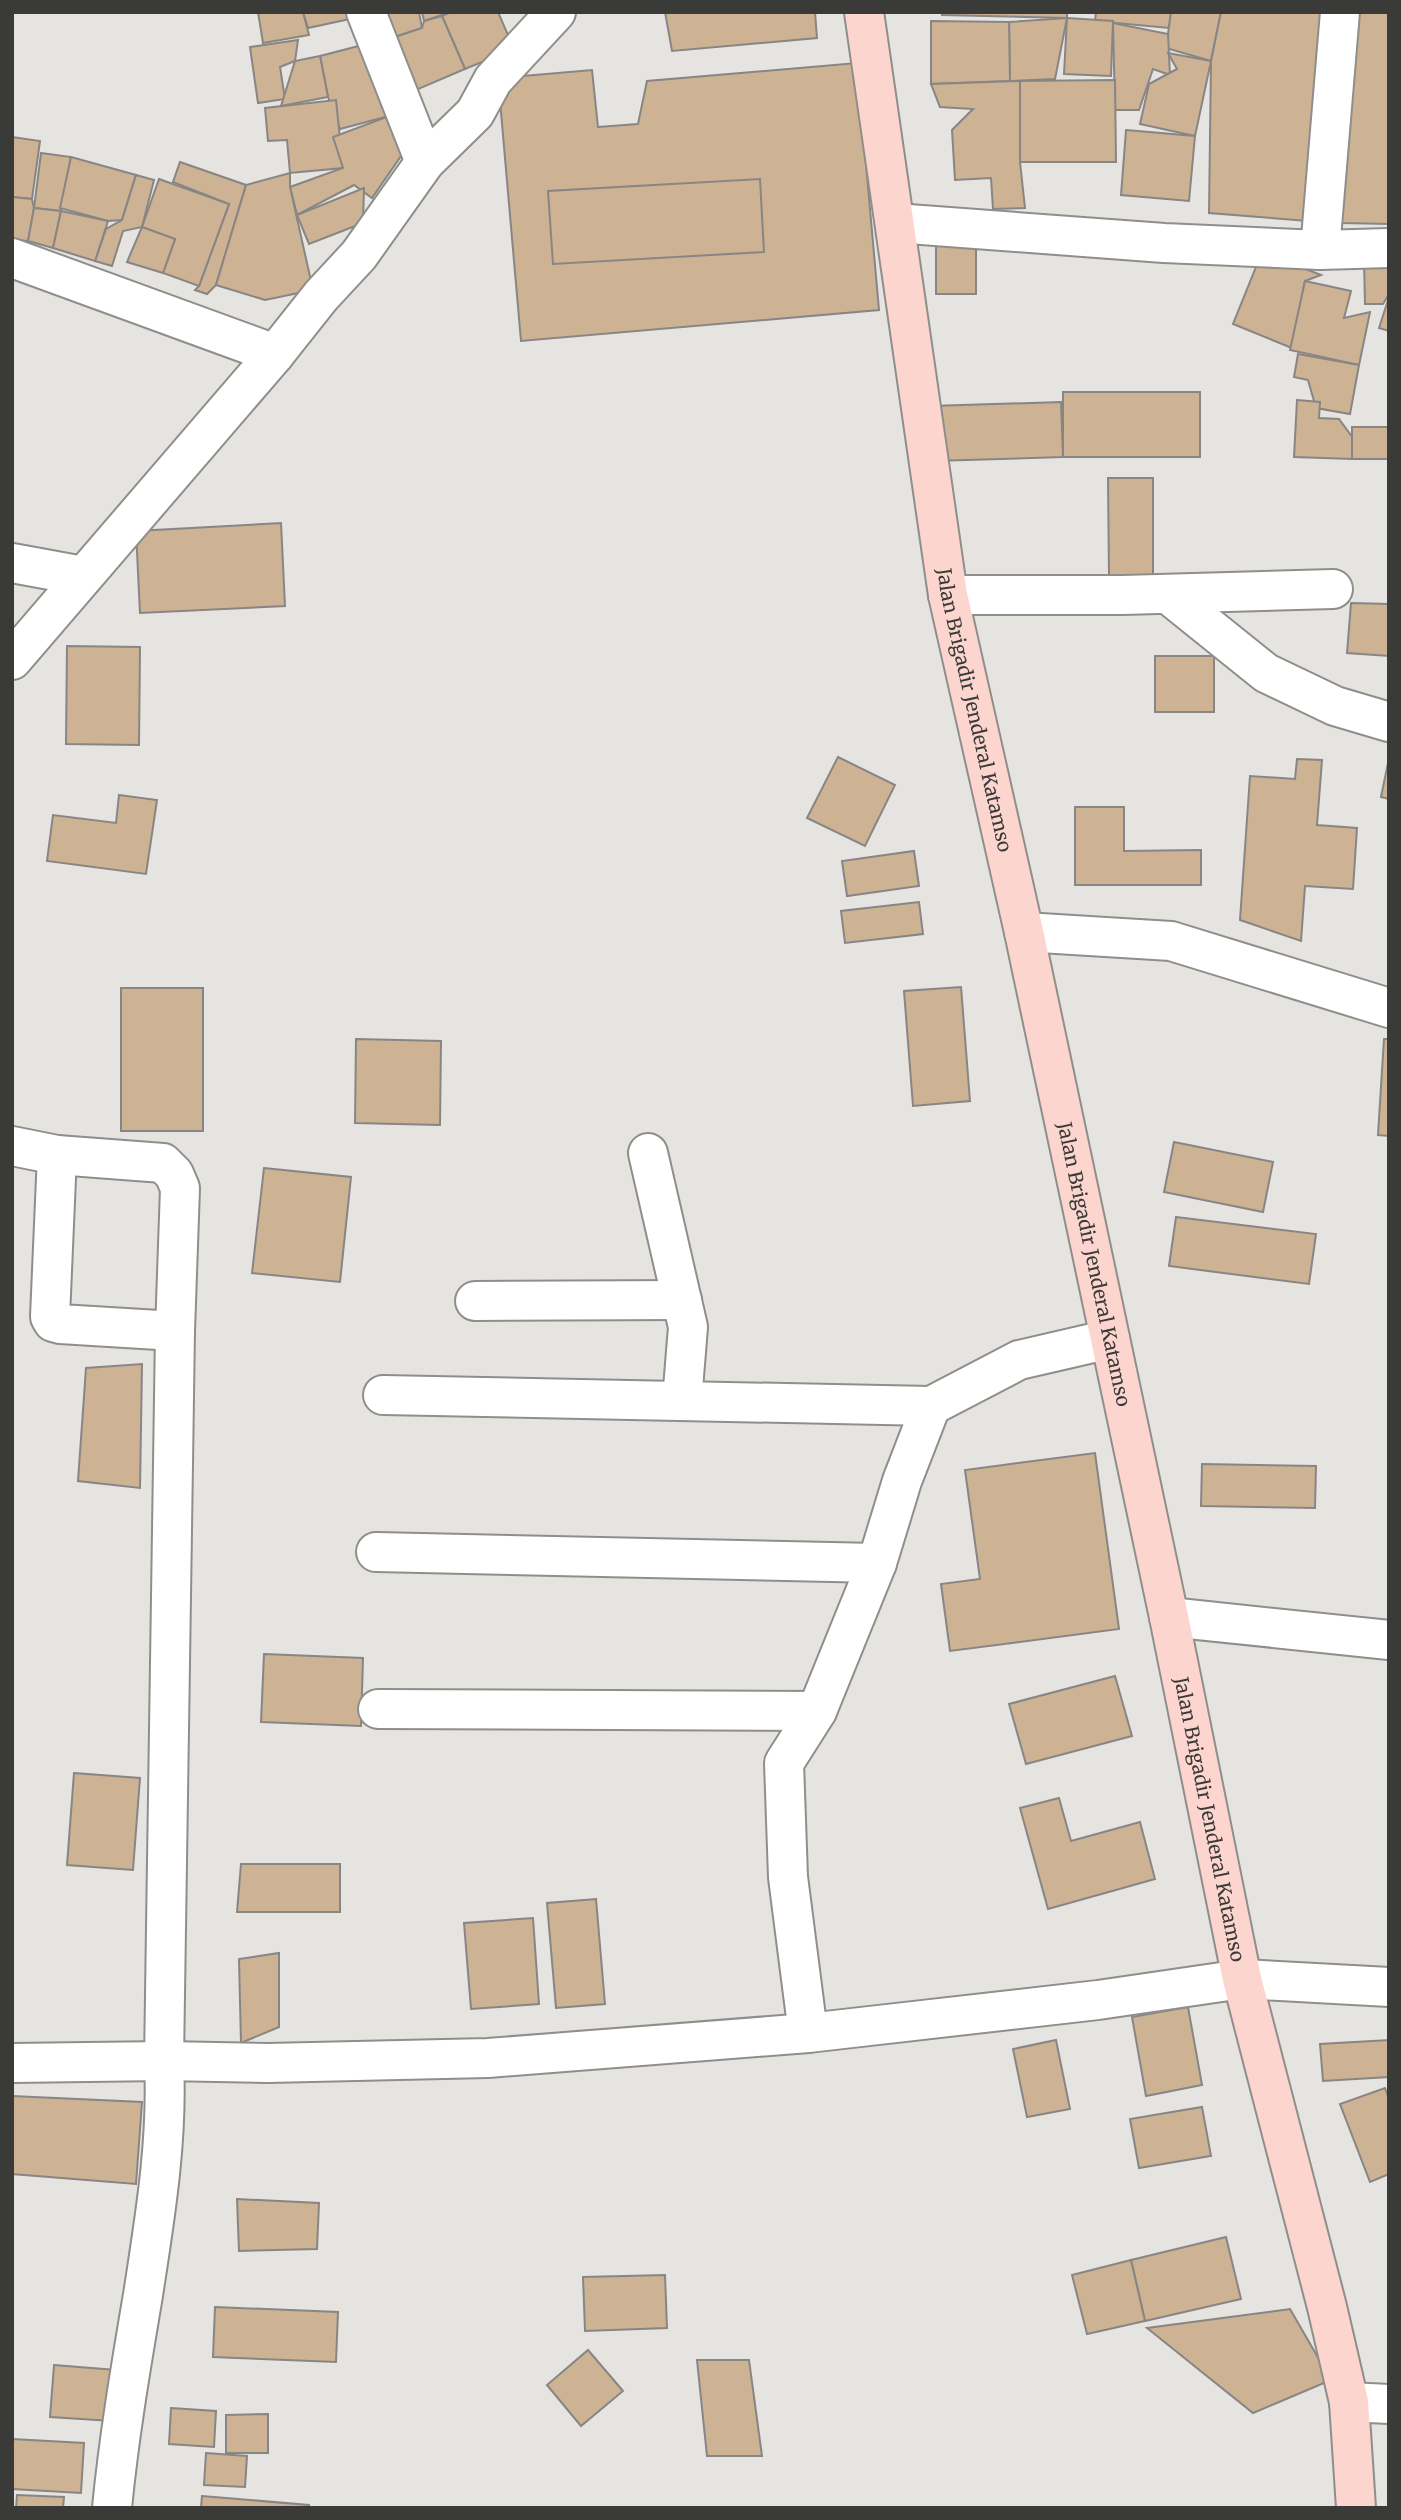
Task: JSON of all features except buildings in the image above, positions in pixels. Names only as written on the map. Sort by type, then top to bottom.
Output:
[{"type":"main road","name":"Jalan Brigadir Jenderal Katamso","points":[[864,12],[948,595],[1024,932],[1169,1617],[1242,1979],[1349,2402],[1356,2508]]},
{"type":"street","points":[[366,12],[376,44],[425,162]]},
{"type":"street","points":[[12,660],[275,354],[321,296],[359,255],[425,162],[475,113],[493,80],[556,12]]},
{"type":"street","points":[[1320,250],[1340,12]]},
{"type":"street","points":[[895,223],[1164,243],[1320,250],[1389,248]]},
{"type":"street","points":[[12,258],[275,354]]},
{"type":"street","points":[[12,562],[83,576]]},
{"type":"street","points":[[948,595],[1169,595],[1333,589]]},
{"type":"street","points":[[1169,595],[1266,673],[1335,706],[1389,722]]},
{"type":"street","points":[[1024,932],[1171,942],[1389,1008]]},
{"type":"street","points":[[12,1146],[57,1155],[163,1163],[174,1174],[180,1188],[175,1331],[164,2061],[166,2104],[160,2188],[119,2442],[112,2508]]},
{"type":"street","points":[[648,1153],[688,1327],[682,1401]]},
{"type":"street","points":[[57,1155],[50,1317],[53,1322],[175,1331]]},
{"type":"street","points":[[475,1301],[682,1300]]},
{"type":"street","points":[[383,1395],[930,1406],[1019,1360],[1110,1339]]},
{"type":"street","points":[[808,2033],[788,1877],[785,1762],[817,1711],[877,1563],[902,1481],[930,1406]]},
{"type":"street","points":[[376,1552],[877,1563]]},
{"type":"street","points":[[1169,1617],[1389,1640]]},
{"type":"street","points":[[378,1709],[817,1711]]},
{"type":"street","points":[[12,2063],[268,2063],[488,2058],[808,2033],[1098,2000],[1242,1979],[1389,1987]]},
{"type":"street","points":[[1349,2402],[1389,2404]]}]
